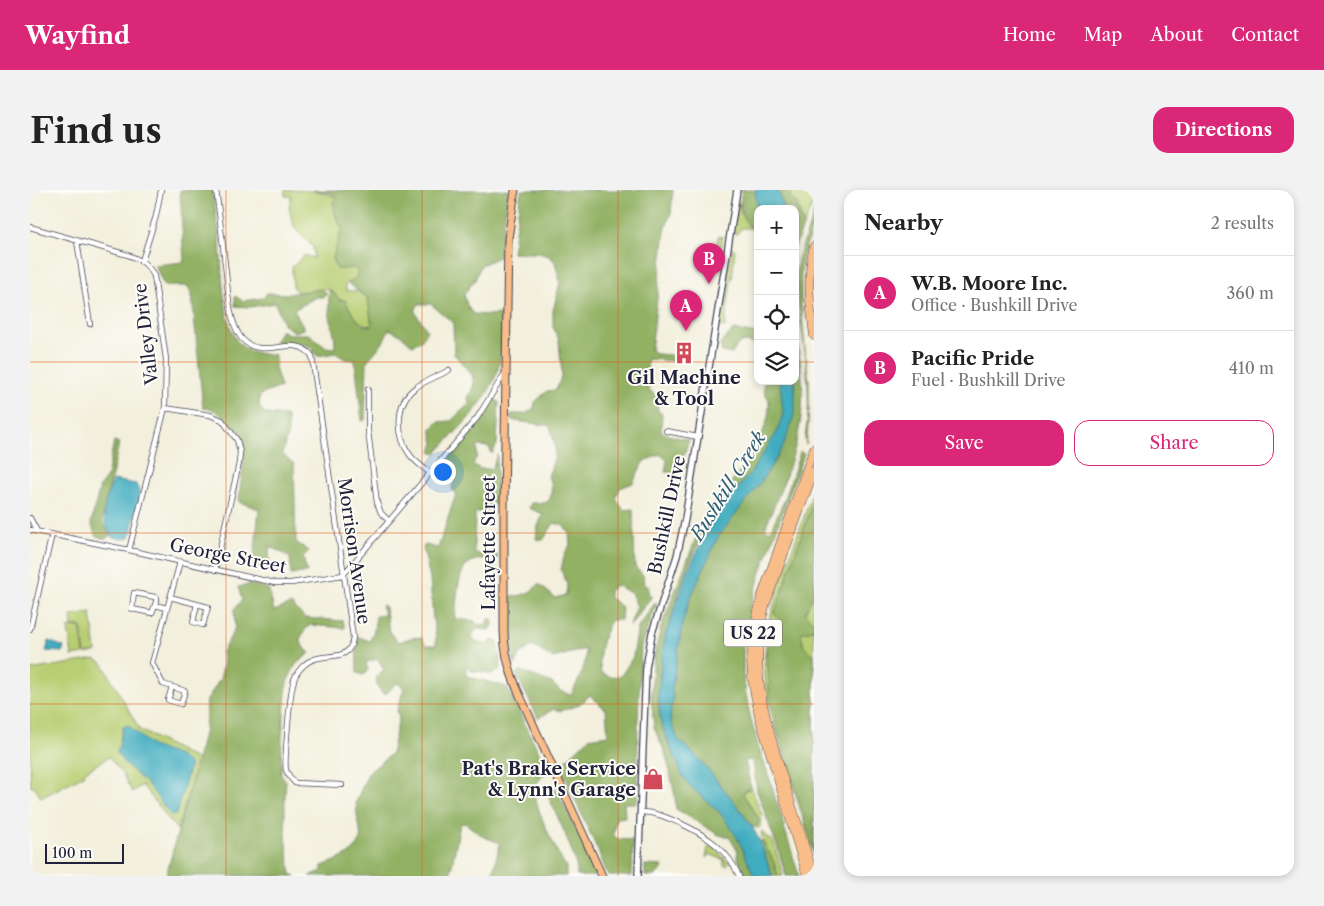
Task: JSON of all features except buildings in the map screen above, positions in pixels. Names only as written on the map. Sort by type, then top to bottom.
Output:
[{"type":"highway","points":[[814,246],[810,261],[809,286],[814,336]]},
{"type":"highway","name":"US 22","points":[[807,876],[759,716],[752,680],[751,659],[754,628],[761,598],[814,448]]},
{"type":"highway","name":"US 22","points":[[814,471],[765,606],[758,657],[759,684],[765,716],[814,876]]},
{"type":"main road","name":"Lafayette Street","points":[[515,190],[508,239],[504,509],[505,650],[517,689],[602,876]]},
{"type":"street","points":[[142,260],[156,216],[161,190]]},
{"type":"street","name":"Morrison Avenue","points":[[216,190],[228,291],[238,333],[248,345],[260,349],[287,345],[297,346],[308,351],[312,356],[352,637],[350,649],[341,656],[317,657],[308,661],[298,672],[292,686],[286,767],[295,783],[342,785]]},
{"type":"street","name":"Bushkill Drive","points":[[638,876],[644,683],[647,659],[652,633],[681,540],[737,190]]},
{"type":"street","name":"Valley Drive","points":[[30,227],[142,260],[150,269],[157,287],[166,359],[165,408],[129,550]]},
{"type":"street","points":[[78,241],[90,324]]},
{"type":"street","points":[[430,473],[415,460],[404,443],[400,417],[402,405],[407,394],[415,387],[437,378],[449,370]]},
{"type":"street","points":[[343,575],[477,418],[506,372]]},
{"type":"street","points":[[368,389],[368,431],[377,503],[381,513],[389,521]]},
{"type":"street","points":[[165,408],[210,415],[222,420],[237,440],[240,452],[239,463],[215,570]]},
{"type":"street","points":[[666,431],[698,437]]},
{"type":"street","points":[[30,518],[37,531]]},
{"type":"street","name":"George Street","points":[[30,530],[276,583],[291,583],[343,575]]},
{"type":"street","points":[[30,629],[52,534]]},
{"type":"street","points":[[172,687],[168,700],[181,704],[185,691],[162,682],[152,663],[180,562]]},
{"type":"street","points":[[134,593],[155,596],[155,605],[152,613],[132,609],[134,593]]},
{"type":"street","points":[[170,597],[197,604],[208,607],[203,625],[193,622],[197,604]]},
{"type":"street","points":[[155,605],[167,608]]},
{"type":"street","points":[[641,812],[654,813],[666,817],[712,840],[725,854],[739,876]]},
{"type":"green space","points":[[180,190],[212,190],[220,243],[226,308],[232,333],[245,348],[259,353],[275,355],[275,368],[281,387],[260,395],[259,407],[266,414],[287,416],[288,433],[282,454],[294,464],[296,542],[309,551],[303,557],[307,572],[291,575],[290,557],[269,546],[270,568],[253,567],[259,509],[239,502],[243,458],[240,439],[235,430],[218,413],[211,409],[203,408],[192,295],[188,286],[164,286],[155,265],[184,262]]},
{"type":"green space","points":[[285,190],[319,192],[337,198],[336,217],[342,229],[333,260],[342,270],[347,267],[357,269],[358,277],[345,285],[347,291],[357,291],[368,298],[372,326],[358,321],[345,300],[339,300],[329,289],[297,292],[293,288],[292,267],[304,255],[314,258],[313,247],[295,229],[289,209],[291,196],[285,196]]},
{"type":"green space","points":[[313,190],[508,190],[499,257],[481,265],[475,280],[464,294],[467,305],[473,314],[501,314],[500,361],[496,375],[483,400],[435,454],[431,452],[434,443],[431,429],[438,422],[451,421],[469,404],[468,398],[474,384],[472,375],[454,354],[453,323],[431,304],[418,304],[415,312],[427,330],[421,341],[412,345],[401,335],[389,329],[382,344],[367,361],[365,420],[362,421],[355,360],[345,359],[335,353],[317,356],[312,347],[302,344],[274,342],[281,330],[288,334],[309,334],[325,347],[335,348],[329,311],[329,289],[339,300],[345,300],[352,313],[362,325],[372,326],[368,298],[348,283],[357,277],[357,269],[337,269],[332,260],[342,229],[336,217],[333,202],[336,198],[331,193]]},
{"type":"green space","points":[[521,190],[673,190],[671,213],[665,231],[651,350],[656,354],[671,355],[672,361],[648,359],[647,366],[649,389],[657,398],[658,411],[662,414],[661,431],[668,435],[689,440],[678,473],[665,472],[667,460],[660,454],[643,462],[633,483],[620,488],[616,497],[625,510],[633,509],[635,567],[643,575],[644,585],[649,587],[648,595],[652,596],[629,627],[637,606],[631,593],[616,585],[609,591],[609,597],[622,607],[621,620],[611,620],[605,633],[600,653],[601,673],[611,677],[621,676],[633,657],[638,627],[655,603],[657,604],[641,645],[637,803],[624,803],[625,817],[616,818],[613,835],[618,839],[633,840],[632,876],[608,876],[560,766],[589,738],[608,735],[606,710],[590,695],[576,706],[561,711],[554,709],[538,718],[516,674],[521,671],[552,683],[560,691],[571,695],[584,667],[585,649],[553,658],[532,646],[521,653],[515,665],[509,640],[511,596],[533,590],[539,584],[555,598],[566,595],[567,584],[561,570],[565,553],[570,545],[569,532],[562,525],[554,523],[543,540],[536,539],[538,526],[543,514],[529,508],[531,503],[545,503],[550,499],[552,486],[548,476],[555,452],[550,426],[510,420],[511,414],[525,414],[534,408],[535,402],[547,391],[556,390],[562,375],[559,340],[553,327],[553,311],[560,282],[555,262],[549,256],[539,253],[512,253]]},
{"type":"green space","points":[[742,190],[755,190],[757,205],[754,205],[754,232],[742,214]]},
{"type":"green space","points":[[778,190],[793,190],[790,196],[797,205],[783,205]]},
{"type":"green space","points":[[793,190],[814,190],[814,201],[804,225],[799,212],[799,205],[790,196]]},
{"type":"green space","points":[[738,202],[740,212],[751,228],[743,228],[735,234],[733,230]]},
{"type":"green space","points":[[799,212],[801,220],[804,225],[799,237]]},
{"type":"green space","points":[[814,212],[801,271],[805,355],[799,309],[799,256]]},
{"type":"green space","points":[[718,236],[723,237],[718,266],[713,265]]},
{"type":"green space","points":[[732,247],[735,250],[732,279],[726,278]]},
{"type":"green space","points":[[725,280],[731,281],[725,327],[718,326]]},
{"type":"green space","points":[[320,289],[327,294],[324,297],[316,297],[294,310],[303,326],[303,329],[295,332],[284,325],[275,303],[250,307],[235,306],[235,296],[243,301],[263,298],[267,293],[287,294]]},
{"type":"green space","points":[[733,330],[754,333],[754,344],[745,342],[738,344],[732,354],[722,352],[720,344]]},
{"type":"green space","points":[[799,353],[803,388],[800,423],[788,469],[765,528],[770,531],[786,496],[800,452],[804,454],[761,572],[750,608],[743,641],[743,677],[749,711],[799,876],[786,876],[757,791],[753,761],[745,760],[750,784],[749,790],[746,789],[743,794],[759,819],[757,826],[753,828],[700,760],[678,739],[670,716],[673,698],[672,688],[683,621],[693,591],[718,537],[776,459],[792,422],[795,385],[799,385]]},
{"type":"green space","points":[[805,355],[809,381],[808,415],[807,380]]},
{"type":"green space","points":[[764,385],[781,385],[783,411],[780,426],[773,441],[755,468],[713,518],[691,561],[680,588],[664,647],[658,701],[661,723],[679,767],[688,783],[720,813],[736,835],[754,876],[747,876],[737,857],[738,851],[729,837],[719,835],[676,809],[668,763],[654,728],[651,695],[654,656],[661,627],[696,538],[715,502],[757,450],[768,417],[769,400],[764,391]]},
{"type":"green space","points":[[495,399],[499,402],[497,444],[492,454],[489,447],[477,446],[477,456],[473,464],[480,469],[492,469],[497,455],[496,502],[489,510],[475,513],[474,553],[497,555],[497,559],[473,561],[463,570],[458,586],[455,619],[475,621],[475,624],[485,625],[489,619],[492,619],[493,625],[490,630],[476,629],[472,636],[475,642],[487,644],[493,640],[498,641],[501,668],[495,673],[489,674],[472,671],[466,665],[466,676],[507,687],[548,771],[539,780],[535,794],[540,814],[563,863],[566,865],[566,876],[492,876],[500,843],[484,837],[465,823],[460,824],[450,876],[309,876],[322,871],[322,866],[344,857],[354,850],[360,841],[356,802],[368,773],[391,754],[399,717],[397,711],[404,688],[397,683],[386,694],[382,693],[377,686],[376,676],[384,670],[378,659],[366,662],[368,670],[364,675],[357,673],[356,636],[370,641],[376,616],[385,615],[381,606],[384,605],[389,630],[399,642],[419,637],[422,638],[426,645],[436,645],[430,578],[423,548],[425,545],[438,548],[456,494],[452,489],[454,480],[450,471],[442,467]]},
{"type":"green space","points":[[808,415],[808,423],[806,445],[805,438]]},
{"type":"green space","points":[[114,441],[119,443],[102,521],[110,536],[105,539],[96,536],[91,523],[100,486],[107,477]]},
{"type":"green space","points":[[814,489],[814,856],[771,714],[766,692],[764,665],[767,628],[779,586]]},
{"type":"green space","points":[[814,499],[814,594],[805,613],[814,623],[813,630],[801,633],[804,647],[814,656],[814,849],[778,731],[769,693],[766,650],[772,639],[771,630],[778,628],[781,621],[774,614]]},
{"type":"green space","points":[[252,584],[269,590],[274,611],[291,604],[305,618],[343,621],[345,628],[310,625],[300,639],[303,647],[310,653],[296,664],[287,682],[281,774],[286,781],[285,816],[289,862],[291,874],[296,876],[166,876],[205,730],[207,700],[220,679],[224,663],[222,652],[235,627],[234,609],[242,600],[238,587]]},
{"type":"green space","points":[[91,613],[96,652],[85,654],[81,626],[72,627],[71,616]]},
{"type":"green space","points":[[80,627],[84,654],[72,656],[68,628]]},
{"type":"green space","points":[[95,659],[103,664],[140,730],[198,760],[177,830],[142,785],[132,792],[123,775],[109,757],[84,772],[84,775],[41,798],[36,788],[30,786],[30,670]]},
{"type":"green space","points":[[750,784],[762,815],[758,829],[756,827],[759,819],[743,794],[746,789],[749,789]]},
{"type":"green space","points":[[554,786],[597,876],[577,876],[571,848],[547,794],[551,787]]},
{"type":"green space","points":[[762,831],[767,838],[773,841],[783,876],[778,876],[773,860],[763,842]]},
{"type":"green space","points":[[760,841],[763,842],[773,860],[778,876],[772,876]]},
{"type":"green space","points":[[712,845],[729,863],[728,866],[724,865],[724,860],[709,854],[706,858],[708,848]]},
{"type":"green space","points":[[645,865],[662,866],[663,868],[655,876],[645,876]]},
{"type":"water","points":[[755,190],[778,190],[783,205],[757,205]]},
{"type":"water","points":[[780,385],[795,385],[795,409],[783,447],[763,479],[718,537],[688,603],[683,621],[672,688],[673,698],[670,716],[678,739],[700,760],[736,804],[760,841],[772,876],[754,876],[738,839],[726,821],[720,813],[691,787],[682,775],[661,723],[658,696],[666,633],[688,571],[712,520],[751,472],[777,432],[783,413]]},
{"type":"water","points":[[113,480],[136,484],[140,493],[130,537],[122,539],[112,537],[105,522],[105,502]]},
{"type":"water","points":[[49,641],[64,647],[62,652],[46,651]]},
{"type":"water","points":[[128,725],[152,746],[179,756],[190,765],[176,815],[170,814],[148,785],[123,762],[117,753],[123,727]]},
{"type":"place","name":"Pacific Pride","points":[[709,284]]},
{"type":"place","name":"W.B. Moore Inc.","points":[[686,331]]},
{"type":"place","name":"Gil Machine & Tool","points":[[684,353]]},
{"type":"place","name":"Pat's Brake Service & Lynn's Garage","points":[[653,779]]},
{"type":"water label","name":"Bushkill Creek","points":[[728,486]]}]
